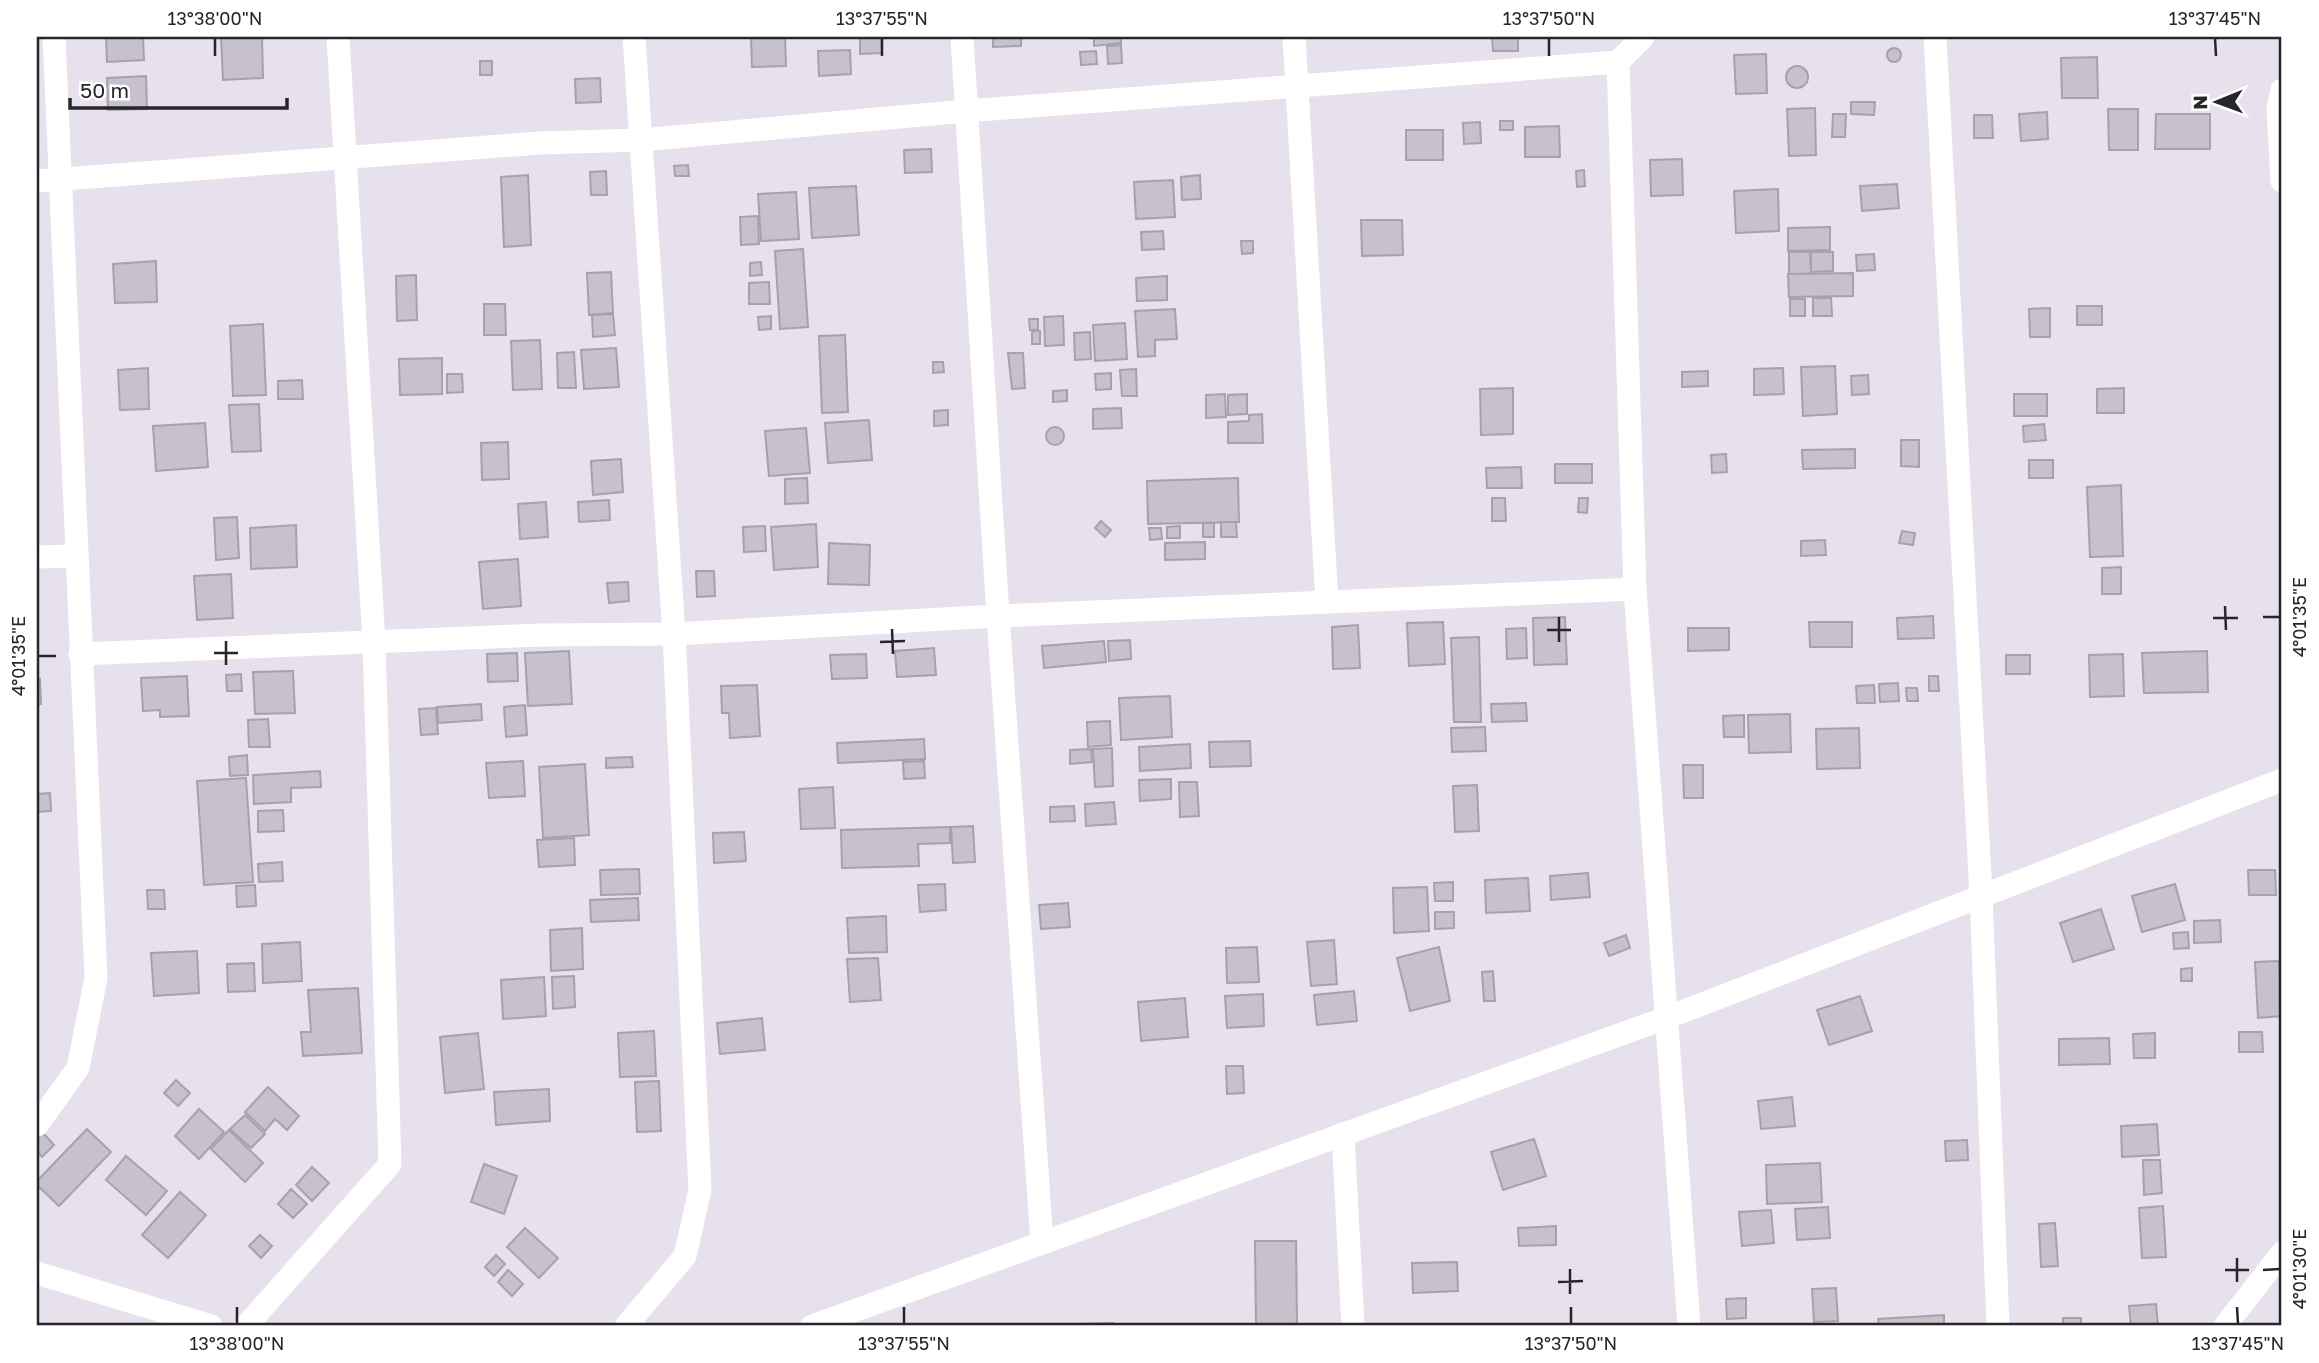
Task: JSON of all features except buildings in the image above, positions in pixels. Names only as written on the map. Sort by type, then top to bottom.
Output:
[{"type":"street","points":[[37,1125],[78,1068],[96,978],[76,556],[48,180],[54,37]]},
{"type":"street","points":[[246,1326],[390,1164],[374,642],[338,37]]},
{"type":"street","points":[[626,1326],[685,1256],[699,1190],[674,634],[634,37]]},
{"type":"street","points":[[962,37],[998,616],[1042,1242]]},
{"type":"street","points":[[1294,37],[1327,602]]},
{"type":"street","points":[[48,180],[539,143],[641,141],[966,111],[1618,62],[1643,37]]},
{"type":"street","points":[[1935,37],[1981,895],[1998,1326]]},
{"type":"street","points":[[1618,62],[1635,589],[1689,1326]]},
{"type":"street","points":[[2282,90],[2278,108],[2282,181]]},
{"type":"street","points":[[37,557],[76,556]]},
{"type":"street","points":[[80,654],[540,635],[674,634],[998,616],[1635,589]]},
{"type":"street","points":[[813,1326],[1666,1018],[2282,780]]},
{"type":"street","points":[[1343,1134],[1353,1326]]},
{"type":"street","points":[[2225,1326],[2282,1253]]},
{"type":"street","points":[[37,1273],[211,1326]]}]
